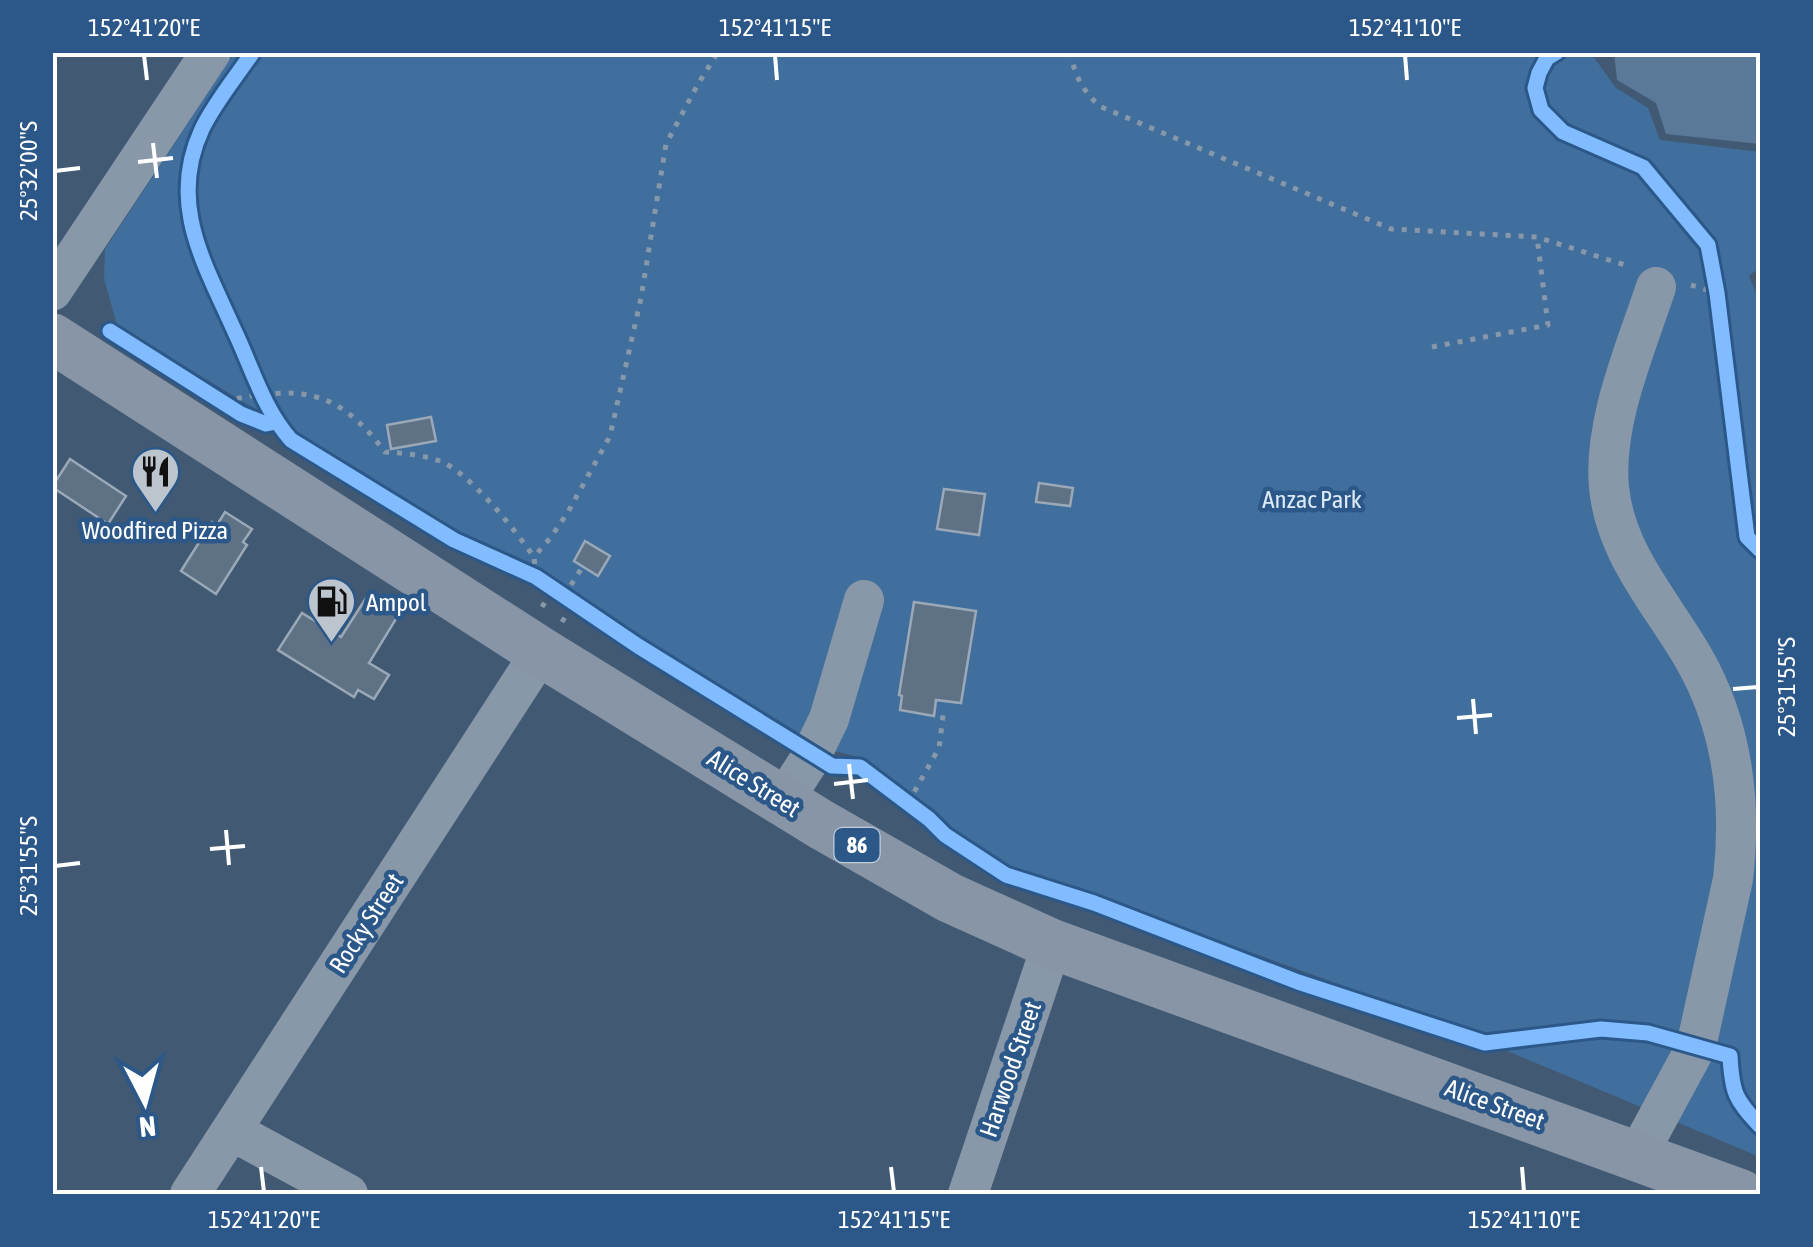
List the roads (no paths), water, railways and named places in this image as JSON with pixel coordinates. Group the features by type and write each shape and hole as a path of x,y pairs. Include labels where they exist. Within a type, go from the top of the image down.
{"main road":[{"name":"Alice Street","path":"52,338 546,631 782,801 950,898 1052,944 1740,1194"}],"street":[{"path":"52,292 211,52"},
{"path":"1637,1156 1696,1048 1736,851 1734,776 1714,700 1694,658 1633,565 1614,520 1608,486 1609,453 1620,399 1655,278"},
{"path":"782,801 808,762 829,719 864,600"},
{"name":"Rocky Street","path":"190,1194 546,631"},
{"name":"Harwood Street","path":"968,1194 1052,944"},
{"path":"232,1131 348,1194"}],"place":[{"name":"Woodfired Pizza","path":"155,514"},
{"name":"Ampol","path":"331,644"}],"park label":[{"name":"Anzac Park","path":"1312,499"}]}
